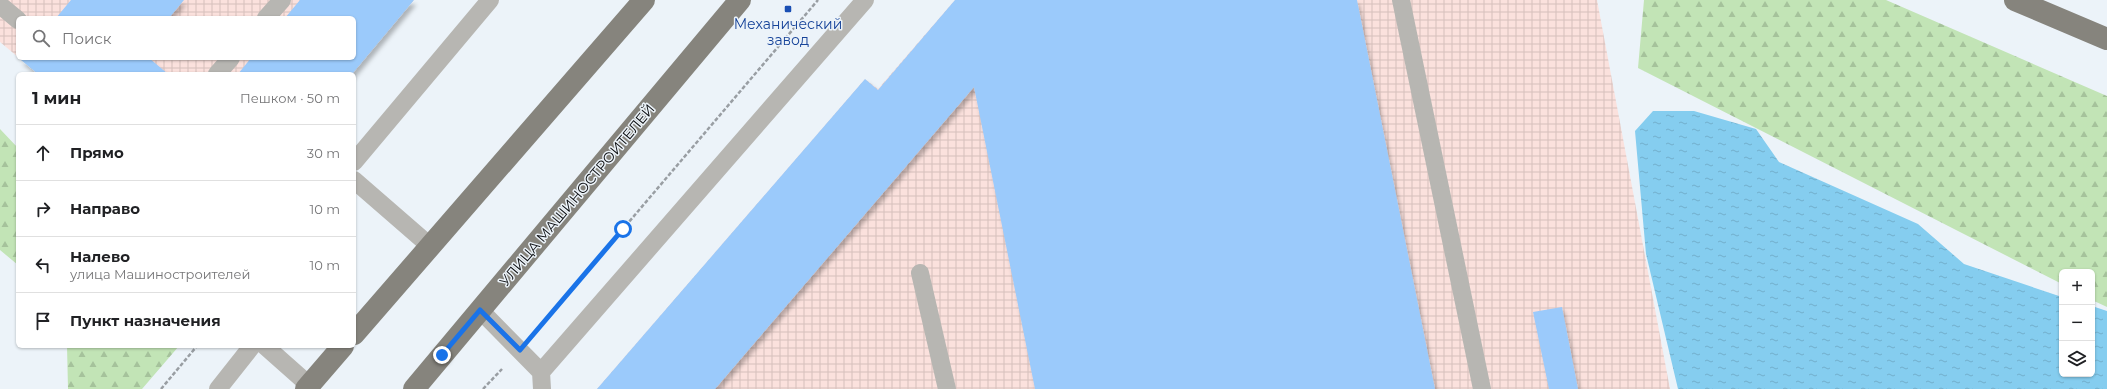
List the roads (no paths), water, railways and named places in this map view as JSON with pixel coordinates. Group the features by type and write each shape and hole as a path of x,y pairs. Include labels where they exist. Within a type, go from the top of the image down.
{"main road":[{"path":"356,332 644,0"},
{"name":"УЛИЦА МАШИНОСТРОИТЕЛЕЙ","path":"414,389 740,0"},
{"path":"2016,0 2107,39"},
{"path":"308,387 341,348"}],"lane":[{"path":"268,16 282,0"},
{"path":"356,160 490,0"},
{"path":"480,310 520,350 541,381 865,0"},
{"path":"1401,0 1482,389"},
{"path":"0,4 16,18"},
{"path":"219,72 229,60"},
{"path":"356,182 430,246"},
{"path":"920,273 947,389"},
{"path":"218,389 250,348"},
{"path":"268,348 308,387"}],"water":[{"path":"1653,111 1694,111 1756,129 1779,162 1918,224 1964,264 2059,296 2059,377 2095,377 2095,307 2107,311 2107,389 1678,389 1646,254 1635,131"}],"place":[{"name":"Механический завод","path":"788,9"}]}
